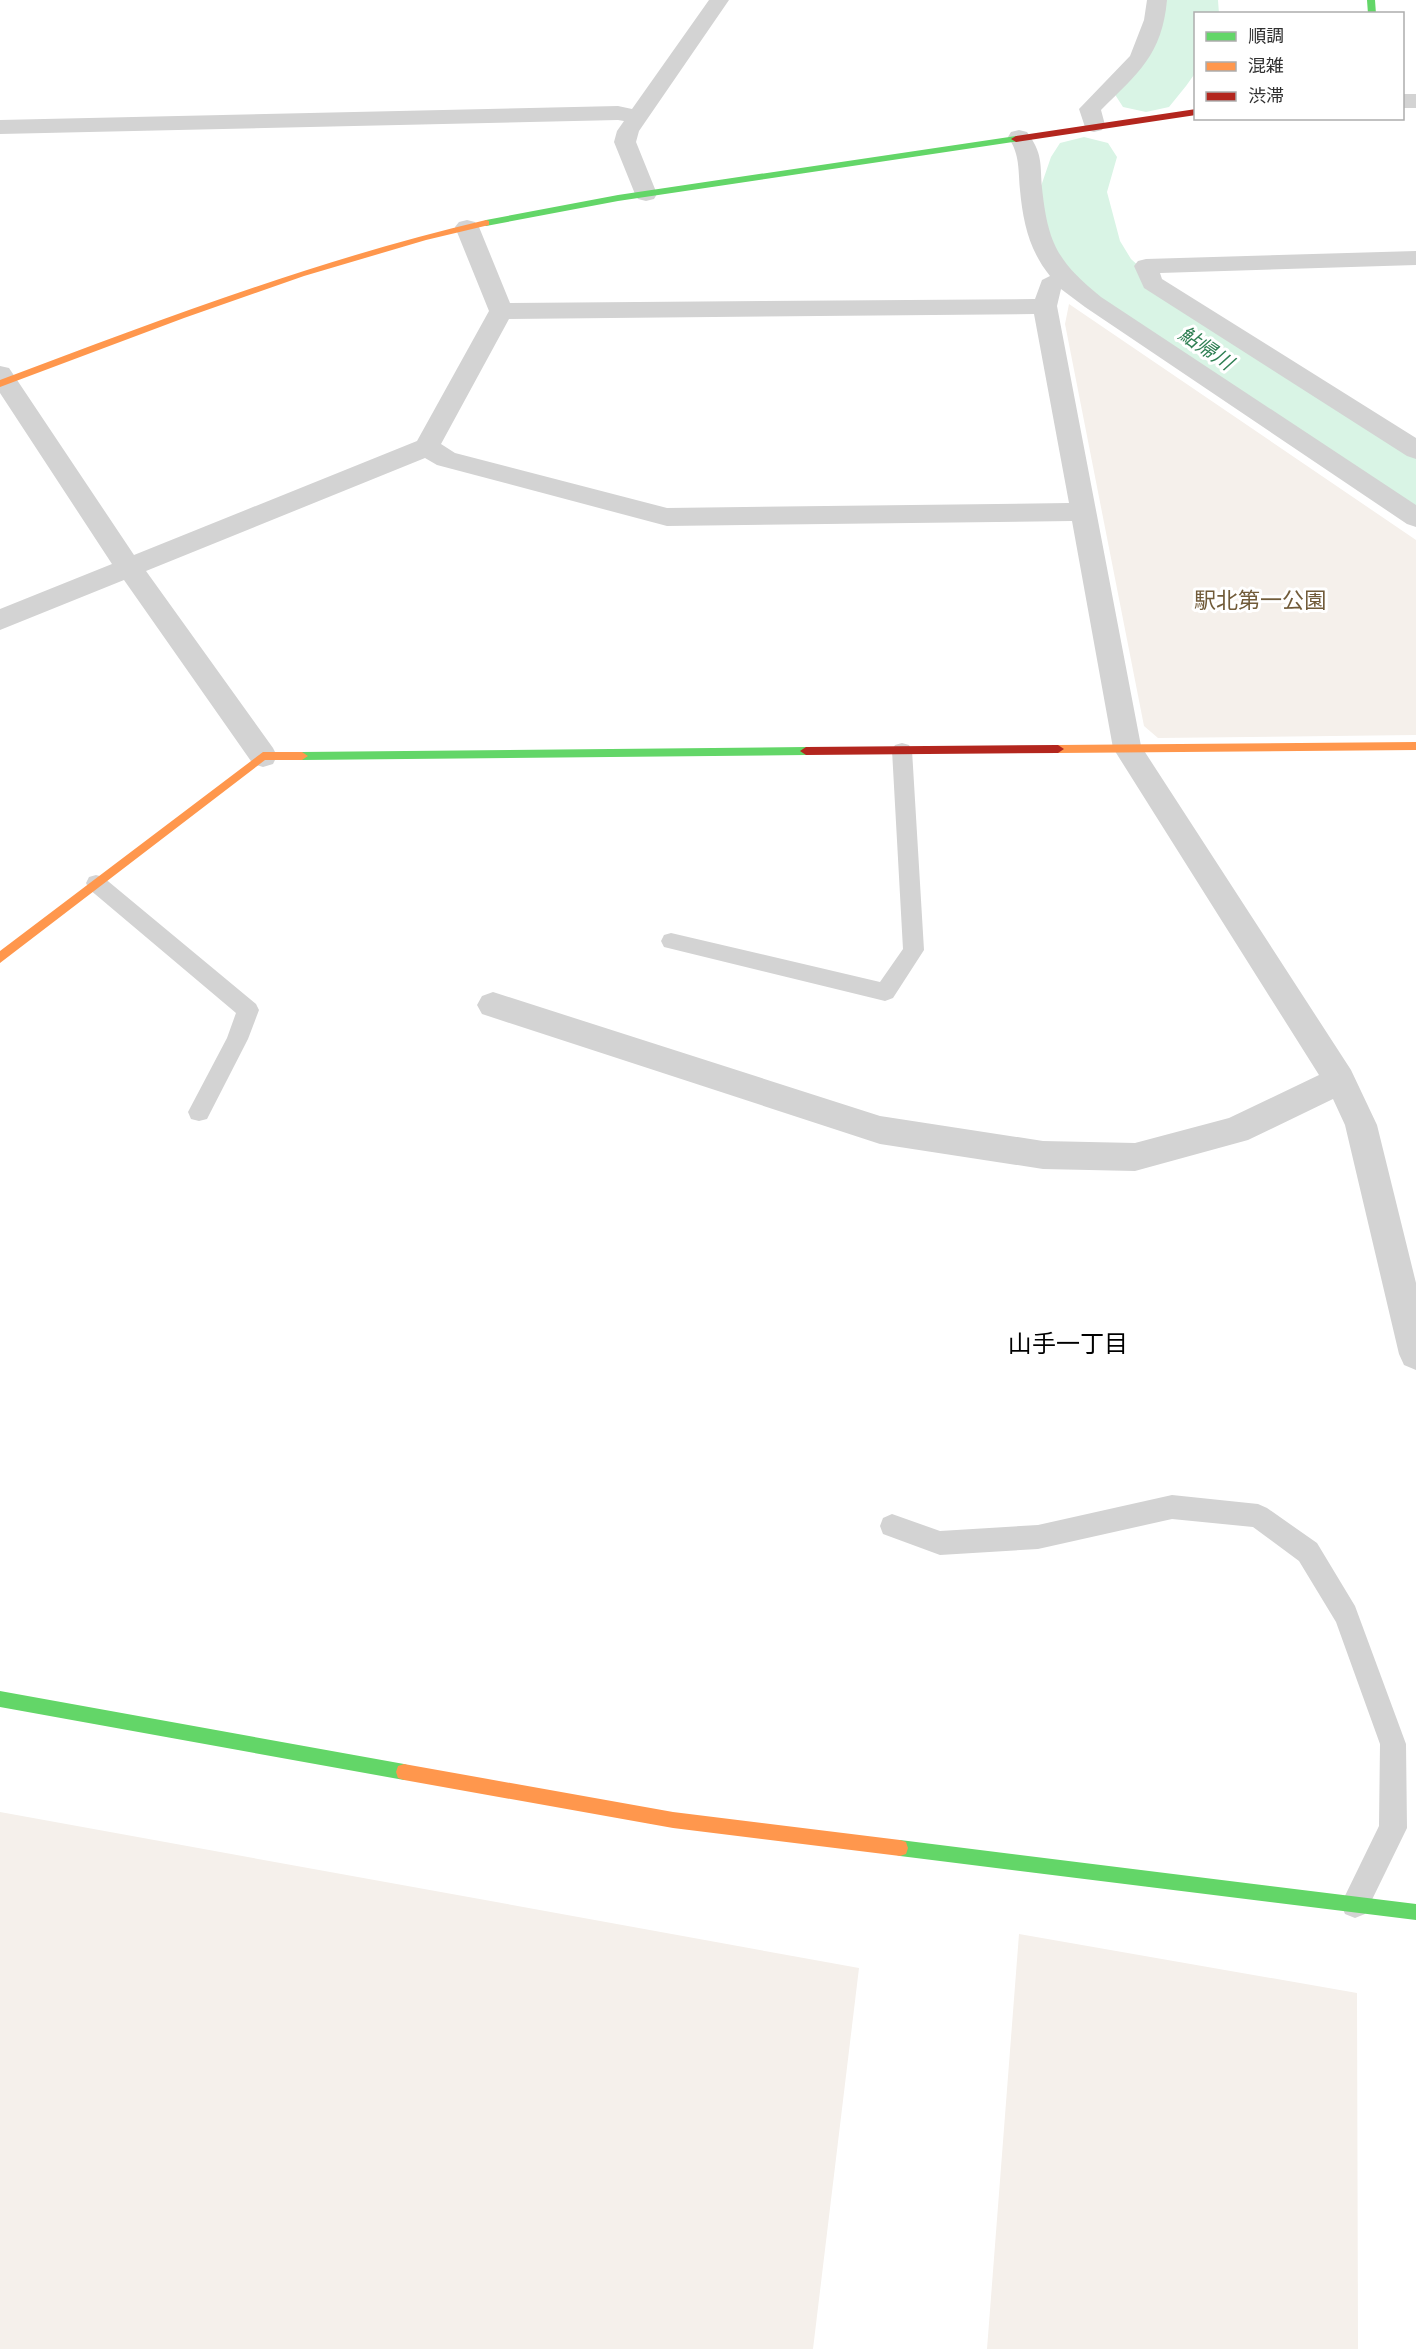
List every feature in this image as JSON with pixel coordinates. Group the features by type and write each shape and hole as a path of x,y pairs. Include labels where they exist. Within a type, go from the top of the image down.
{"street":[{"path":"646,194 625,142 628,132 719,0"},
{"path":"1094,125 1090,109 1140,58 1155,20 1157,0"},
{"path":"263,756 129,568 2,380 299,274 383,248 467,227 525,214 646,194 1094,125 1194,112"},
{"path":"0,127 618,113 637,117"},
{"path":"1019,137 1027,148 1038,234 1047,256 1065,278 1093,303 1416,518"},
{"path":"467,227 501,311"},
{"path":"1416,258 1146,266 1145,269 1152,283 1416,450"},
{"path":"1065,278 1050,285 1045,306 1127,748 1340,1080 1361,1125 1416,1354"},
{"path":"501,311 1045,306"},
{"path":"0,620 427,447 501,311"},
{"path":"427,447 446,459 667,518 1084,512"},
{"path":"0,958 263,756 1416,746"},
{"path":"493,1005 880,1130 1042,1155 1135,1157 1236,1130 1340,1080"},
{"path":"0,1700 673,1820 1416,1912"}],"lane":[{"path":"671,941 885,992 914,950 902,750"},
{"path":"96,883 248,1010 237,1040 199,1112"},
{"path":"892,1526 940,1543 1038,1537 1172,1507 1258,1516 1308,1552 1346,1615 1393,1744 1393,1828 1355,1904"}],"green space":[{"name":"駅北第一公園","path":"1069,304 1416,540 1416,735 1158,738 1144,726 1065,324"},
{"path":"0,1812 859,1968 813,2349 0,2349"},
{"path":"1019,1934 1357,1993 1358,2349 987,2349"}],"waterway":[{"name":"鮎帰川","path":"1146,93 1178,51 1187,26 1187,0"},
{"name":"鮎帰川","path":"1084,157 1073,192 1085,241 1105,273 1131,298 1416,487"}],"traffic: fast":[{"path":"1371,0 1372,12"},
{"path":"486,223 618,198 1016,139"},
{"path":"302,756 806,751"},
{"path":"0,1699 404,1772"},
{"path":"900,1848 1416,1912"}],"traffic: slow":[{"path":"0,384 240,294 362,254 486,223"},
{"path":"1058,749 1416,746"},
{"path":"0,958 263,756 302,756"},
{"path":"404,1772 673,1820 900,1848"}],"traffic: jam":[{"path":"1016,139 1194,112"},
{"path":"806,751 1058,749"}],"district":[{"name":"山手一丁目","path":"1068,1344"}]}
